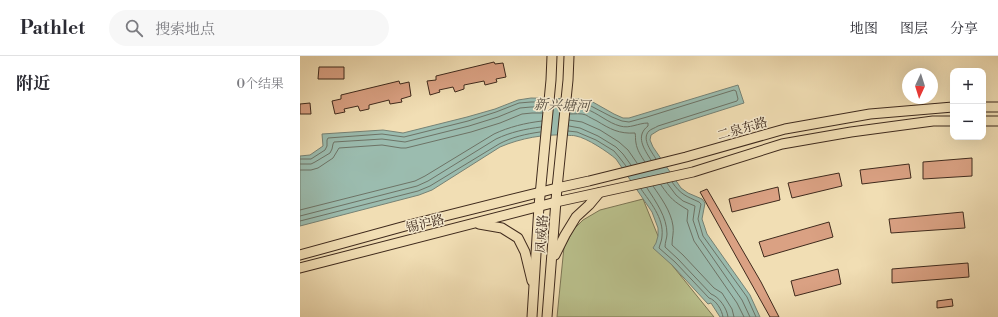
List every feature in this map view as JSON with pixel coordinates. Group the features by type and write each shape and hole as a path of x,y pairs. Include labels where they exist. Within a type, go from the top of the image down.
{"main road":[{"name":"凤威路","path":"532,317 539,206 552,56"},
{"name":"凤威路","path":"547,317 569,56"},
{"name":"二泉东路","path":"541,193 686,157 785,129 870,114 950,107"},
{"path":"986,107 998,107"},
{"name":"二泉东路","path":"556,202 693,172 782,144 932,121 950,121"},
{"path":"986,121 998,121"},
{"name":"锡沪路","path":"300,255 541,193"},
{"path":"551,263 558,246 576,216 589,205 599,193"},
{"name":"锡沪路","path":"300,268 556,202"},
{"path":"476,223 502,228 518,238 524,252 534,289"}],"green space":[{"path":"643,199 672,265 714,317 557,317 564,247 574,229 583,220 600,210"}],"water":[{"name":"新兴塘河","path":"738,85 744,103 659,130 651,135 650,140 653,147 681,188 702,199 705,203 702,219 707,234 750,295 760,317 720,317 711,303 708,304 672,265 653,248 658,236 658,228 652,212 616,159 603,149 581,137 550,135 516,141 500,147 432,190 419,195 300,226 300,156 310,155 323,146 322,134 383,130 403,133 495,109 518,100 531,98 580,99 591,101 614,114 623,118 629,118"}],"building":[{"path":"494,62 495,64 503,63 506,77 496,79 497,82 485,85 484,81 464,85 464,89 455,92 453,87 439,90 440,92 430,95 427,81 436,80 436,76"},
{"path":"319,67 344,67 344,79 318,79"},
{"path":"399,81 400,84 409,82 411,96 401,99 402,102 390,104 389,100 369,105 369,109 360,111 358,106 344,109 345,112 335,114 332,101 341,99 341,95"},
{"path":"310,103 311,114 300,114 300,104"},
{"path":"972,158 972,176 923,179 923,162"},
{"path":"909,164 911,178 862,184 860,170"},
{"path":"839,173 842,186 792,198 788,183"},
{"path":"778,187 780,200 732,212 729,199"},
{"path":"707,189 761,282 779,317 770,317 700,192"},
{"path":"963,212 965,228 891,233 889,219"},
{"path":"829,222 833,237 764,257 759,242"},
{"path":"968,263 969,277 892,283 892,269"},
{"path":"838,269 841,284 795,296 791,281"},
{"path":"952,299 953,306 937,308 937,301"}]}
